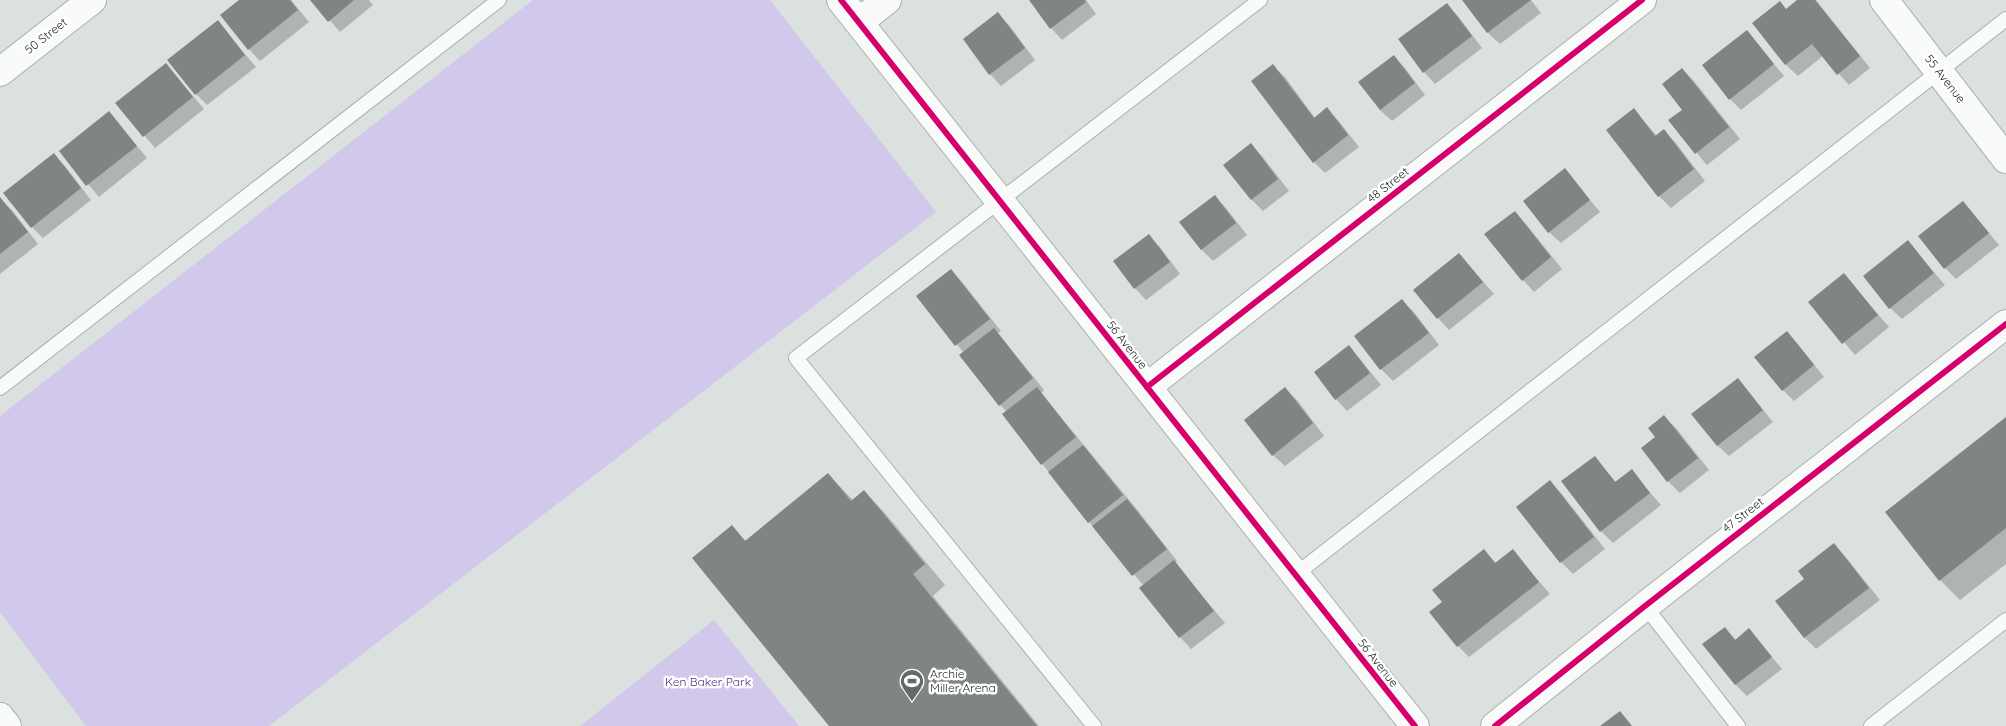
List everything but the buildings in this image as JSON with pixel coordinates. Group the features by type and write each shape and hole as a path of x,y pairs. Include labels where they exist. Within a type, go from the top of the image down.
{"street":[{"name":"50 Street","path":"0,72 92,0"},
{"name":"56 Avenue","path":"841,0 1415,726"},
{"path":"858,22 887,0"},
{"name":"48 Street","path":"1146,387 1642,0"},
{"name":"55 Avenue","path":"1884,0 2006,159"},
{"name":"47 Street","path":"1495,726 1645,606 2006,324"},
{"path":"0,718 7,726"}],"lane":[{"path":"0,388 498,0"},
{"path":"1094,726 796,358 1260,0"},
{"path":"1295,575 2006,19"},
{"path":"1645,606 1738,726"},
{"path":"1871,726 2006,620"}],"green space":[{"path":"533,0 770,0 936,212 269,726 86,726 0,612 0,416"},
{"name":"Ken Baker Park","path":"714,620 799,726 580,726"}],"cycle path":[{"path":"841,0 1415,726"},
{"path":"1147,387 1642,0"},
{"path":"1495,726 1645,606 2006,324"}],"place":[{"name":"Archie Miller Arena","path":"912,702"}]}
